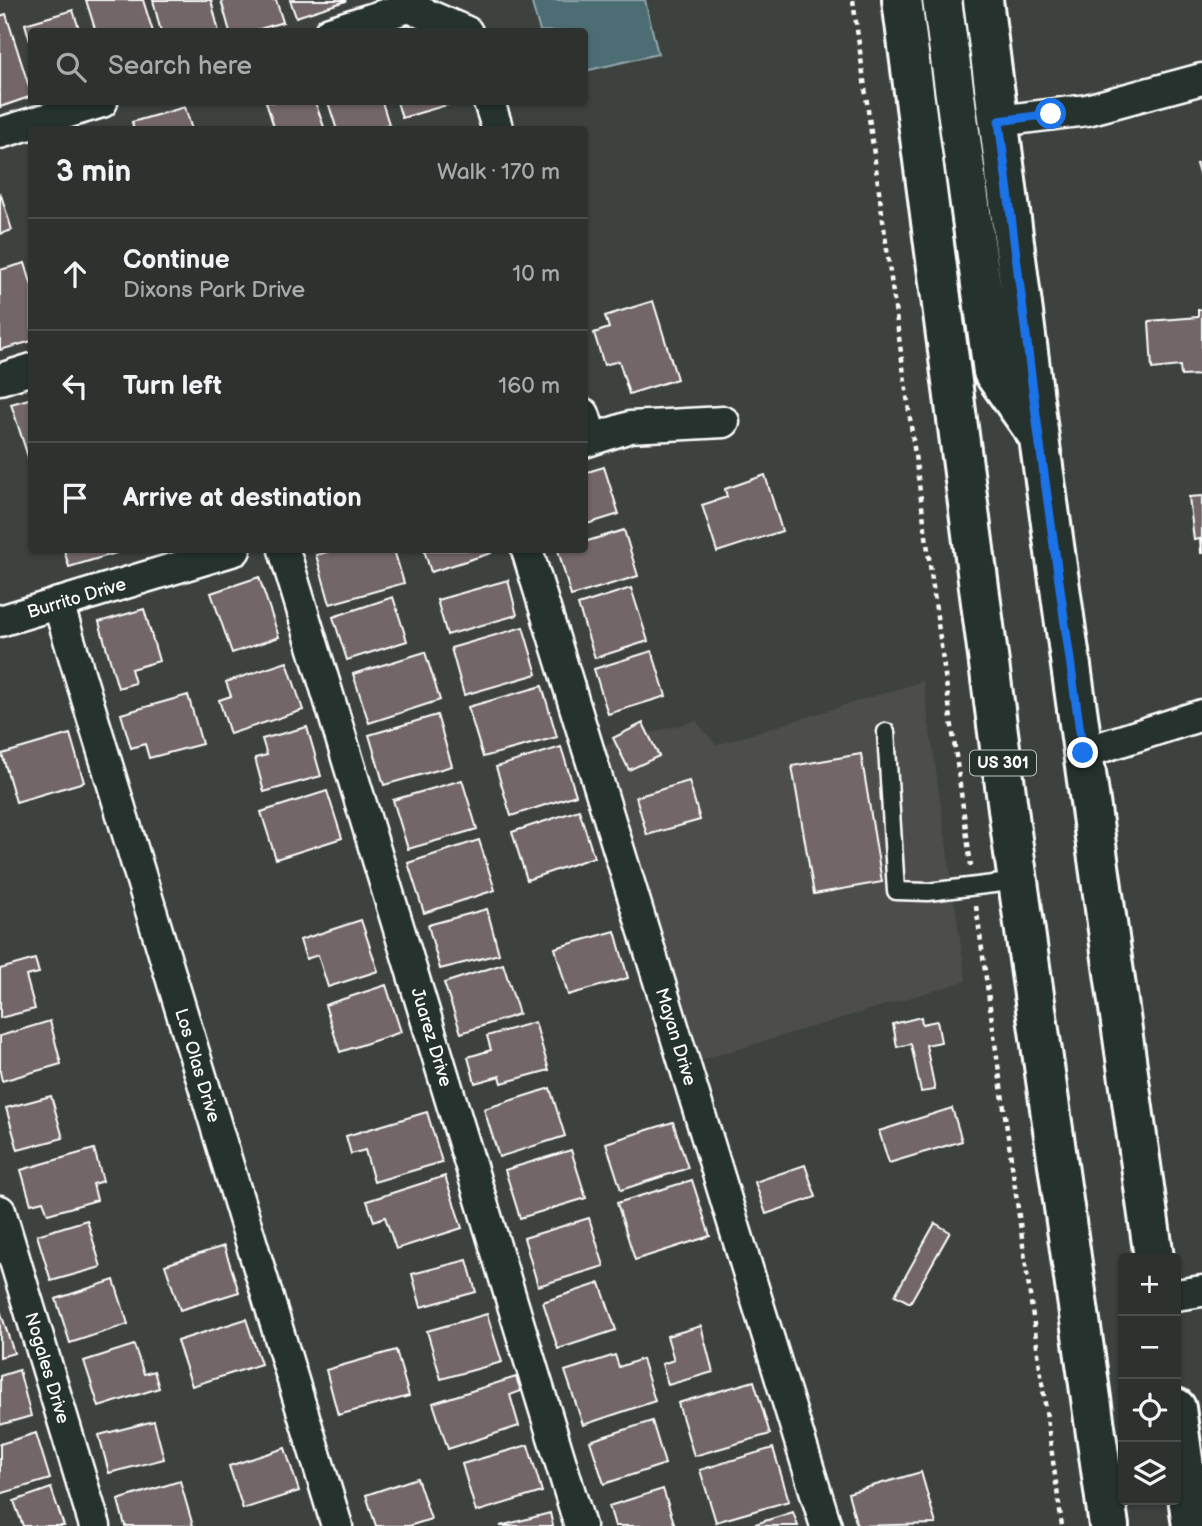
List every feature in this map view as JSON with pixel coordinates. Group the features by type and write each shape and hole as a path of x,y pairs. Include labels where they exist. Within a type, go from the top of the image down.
{"main road":[{"name":"US 301","path":"902,0 1018,881 1110,1526"},
{"path":"942,0 993,372 1039,438"},
{"path":"983,0 1039,438 1153,1253"},
{"path":"1181,1437 1195,1518"}],"street":[{"path":"343,28 410,7 458,28"},
{"path":"999,121 1087,110 1202,79"},
{"path":"0,133 92,105"},
{"path":"490,105 497,126"},
{"path":"0,379 28,370"},
{"path":"588,432 724,422"},
{"name":"Burrito Drive","path":"0,621 225,553"},
{"name":"Juarez Drive","path":"285,553 580,1526"},
{"name":"Mayan Drive","path":"528,553 826,1526"},
{"name":"Los Olas Drive","path":"58,603 337,1526"},
{"path":"1083,753 1202,715"},
{"name":"Nogales Drive","path":"0,1211 95,1526"},
{"path":"1181,1294 1202,1291"}],"lane":[{"path":"886,732 896,891 928,892 1018,881"}],"path":[{"path":"853,0 970,858"},
{"path":"978,921 1062,1526"}],"shaded area":[{"path":"923,681 966,981 698,1061 601,746 696,721 716,745"}],"water":[{"path":"531,0 645,0 658,54 588,70 588,28 539,28"}],"building":[{"path":"86,0 143,0 152,28 95,28"},
{"path":"153,0 211,0 218,28 160,28"},
{"path":"221,0 276,0 283,22 263,28 229,28"},
{"path":"290,0 346,0 346,1 296,17"},
{"path":"73,10 79,28 28,28 28,34 25,24"},
{"path":"6,14 28,83 28,97 0,107 0,16"},
{"path":"267,105 316,105 324,126 274,126"},
{"path":"329,105 383,105 389,124 383,126 336,126"},
{"path":"398,105 447,105 402,118"},
{"path":"185,107 191,126 133,126 132,122"},
{"path":"1202,162 1202,183 1196,164"},
{"path":"0,192 12,230 0,234"},
{"path":"25,263 28,273 28,342 0,350 0,270"},
{"path":"653,301 677,379 629,394 619,361 604,365 594,333 609,328 605,316"},
{"path":"1198,310 1202,310 1202,375 1181,376 1180,366 1152,369 1149,321 1198,317"},
{"path":"28,399 28,457 11,404"},
{"path":"604,467 619,514 588,524 588,472"},
{"path":"765,475 782,531 717,552 702,505 727,497 725,489"},
{"path":"1202,496 1201,553 1200,539 1194,540 1189,497"},
{"path":"624,530 638,576 571,596 559,553 588,553 588,541"},
{"path":"65,553 116,553 69,567"},
{"path":"395,553 404,583 330,604 316,555"},
{"path":"425,553 491,553 431,572"},
{"path":"259,577 279,637 232,653 211,593"},
{"path":"508,580 517,615 447,635 437,600"},
{"path":"631,588 648,641 595,658 578,605"},
{"path":"393,597 407,641 347,660 333,617"},
{"path":"144,609 159,661 131,669 135,683 118,688 99,622"},
{"path":"523,627 537,674 464,695 451,648"},
{"path":"652,651 666,696 608,714 594,669"},
{"path":"425,652 440,700 369,723 353,674"},
{"path":"287,662 303,710 230,734 219,700 231,696 226,682"},
{"path":"542,686 557,737 483,757 468,707"},
{"path":"188,695 202,744 149,758 145,744 131,748 121,714"},
{"path":"437,715 452,766 384,785 369,735"},
{"path":"643,723 659,756 629,770 613,738"},
{"path":"307,727 321,776 264,792 255,758 267,755 262,739"},
{"path":"70,734 84,782 16,802 2,754"},
{"path":"561,747 576,795 511,816 496,767"},
{"path":"861,754 882,882 814,894 792,766"},
{"path":"462,780 477,829 408,849 393,800"},
{"path":"689,781 700,820 647,835 636,797"},
{"path":"327,791 342,838 276,859 261,812"},
{"path":"579,810 594,857 527,880 512,832"},
{"path":"479,840 495,890 424,913 408,863"},
{"path":"487,909 499,954 440,969 428,925"},
{"path":"361,920 378,971 328,987 318,955 306,959 300,940"},
{"path":"615,931 628,978 568,995 555,948"},
{"path":"35,959 39,973 26,976 35,1009 0,1018 0,969"},
{"path":"503,964 519,1014 461,1033 444,983"},
{"path":"386,985 401,1032 340,1052 325,1005"},
{"path":"921,1017 922,1024 937,1021 941,1042 926,1045 935,1090 921,1092 911,1044 897,1047 893,1024"},
{"path":"50,1021 61,1064 2,1081 0,1036"},
{"path":"535,1022 549,1070 502,1083 500,1076 475,1083 468,1057 491,1050 487,1036"},
{"path":"550,1088 565,1136 499,1157 484,1109"},
{"path":"51,1096 63,1138 18,1150 6,1108"},
{"path":"952,1108 962,1141 889,1163 879,1131"},
{"path":"427,1112 442,1162 374,1182 365,1150 351,1154 346,1136"},
{"path":"673,1122 688,1168 621,1190 606,1143"},
{"path":"94,1149 103,1181 93,1184 97,1200 48,1214 43,1201 31,1204 21,1170"},
{"path":"571,1150 586,1198 520,1218 505,1170"},
{"path":"805,1165 816,1197 766,1214 755,1182"},
{"path":"445,1176 462,1228 396,1249 385,1217 374,1221 367,1201"},
{"path":"692,1180 710,1236 635,1260 617,1203"},
{"path":"589,1218 604,1266 538,1286 524,1238"},
{"path":"87,1220 101,1267 51,1281 37,1235"},
{"path":"935,1223 950,1232 910,1303 895,1295"},
{"path":"224,1246 239,1292 180,1310 165,1265"},
{"path":"467,1260 476,1292 421,1307 412,1274"},
{"path":"114,1280 128,1324 70,1343 56,1299"},
{"path":"600,1283 616,1330 558,1349 543,1302"},
{"path":"0,1310 14,1353 0,1357"},
{"path":"487,1314 502,1362 441,1379 427,1331"},
{"path":"246,1319 261,1364 192,1386 177,1341"},
{"path":"701,1326 713,1372 668,1385 662,1364 674,1360 667,1336"},
{"path":"134,1345 144,1374 154,1371 159,1388 99,1407 84,1361"},
{"path":"396,1350 409,1396 338,1415 326,1370"},
{"path":"615,1355 619,1367 642,1359 655,1401 583,1425 565,1371"},
{"path":"19,1370 31,1416 0,1425 0,1376"},
{"path":"516,1377 521,1391 510,1395 519,1426 448,1449 433,1403"},
{"path":"754,1381 770,1434 694,1456 678,1403"},
{"path":"154,1421 164,1459 109,1473 99,1435"},
{"path":"652,1421 665,1464 604,1484 590,1441"},
{"path":"36,1433 50,1479 0,1494 0,1444"},
{"path":"528,1445 542,1492 476,1512 462,1464"},
{"path":"285,1448 299,1491 243,1509 229,1466"},
{"path":"773,1448 789,1501 716,1522 700,1470"},
{"path":"921,1472 936,1524 857,1526 848,1493"},
{"path":"417,1478 431,1519 409,1526 376,1526 366,1495"},
{"path":"180,1481 193,1526 125,1526 118,1500"},
{"path":"51,1488 64,1526 23,1526 14,1501"},
{"path":"663,1489 675,1526 615,1526 609,1506"},
{"path":"793,1512 798,1526 749,1526"},
{"path":"550,1513 553,1526 500,1526"}],"route":[{"path":"1051,114 999,121 1039,438 1083,753"}]}
